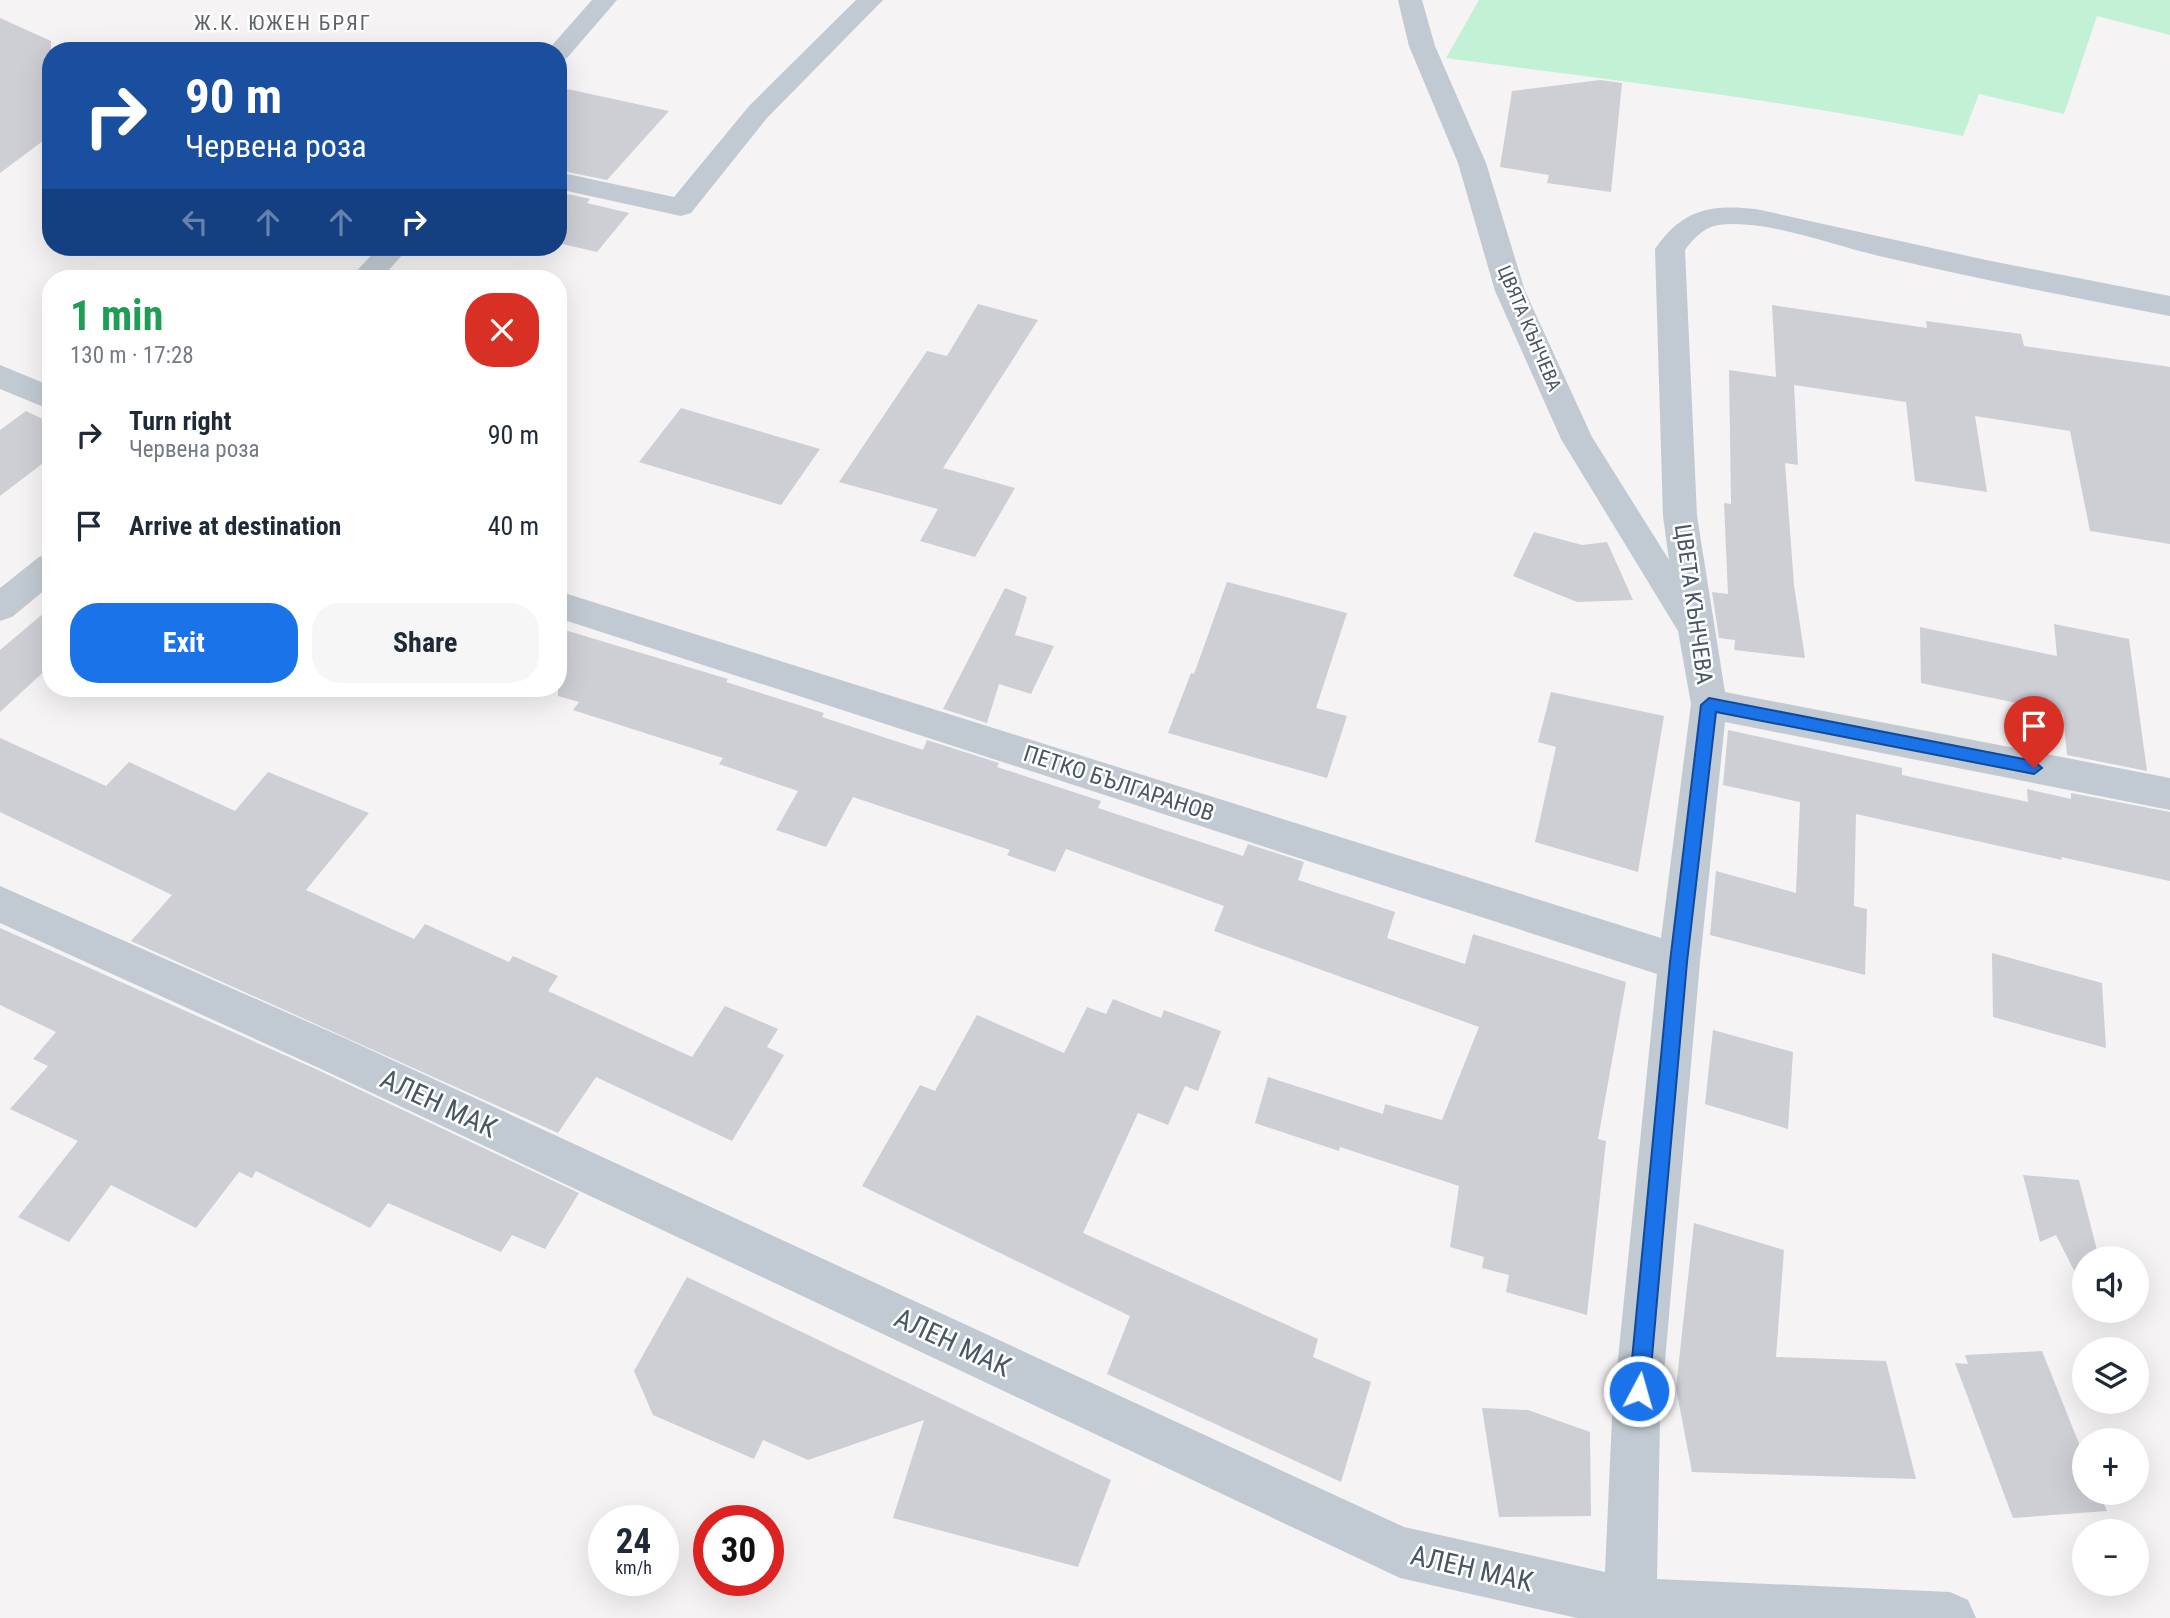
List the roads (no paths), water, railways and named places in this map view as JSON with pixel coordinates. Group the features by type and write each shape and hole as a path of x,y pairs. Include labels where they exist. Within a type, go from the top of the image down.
{"street":[{"path":"567,43 605,0"},
{"path":"567,182 681,207 758,113 856,12 871,0"},
{"name":"ЦВЯТА КЪНЧЕВА","path":"1410,0 1422,47 1472,163 1510,291 1572,427 1696,635"},
{"name":"ЦВЕТА КЪНЧЕВА","path":"1631,1611 1636,1418 1679,962 1709,705 1696,635 1680,516 1670,249 1682,232 1699,219 1723,216 1759,220 1941,261 2170,306"},
{"path":"373,270 386,256"},
{"path":"0,376 42,395"},
{"path":"0,607 42,573"},
{"name":"ПЕТКО БЪЛГАРАНОВ","path":"567,607 1679,962"},
{"path":"1709,705 2170,794"},
{"name":"АЛЕН МАК","path":"0,904 346,1060 1400,1552 1631,1611 1950,1618"}],"district":[{"name":"Ж.К. ЮЖЕН БРЯГ","path":"283,23"}]}
